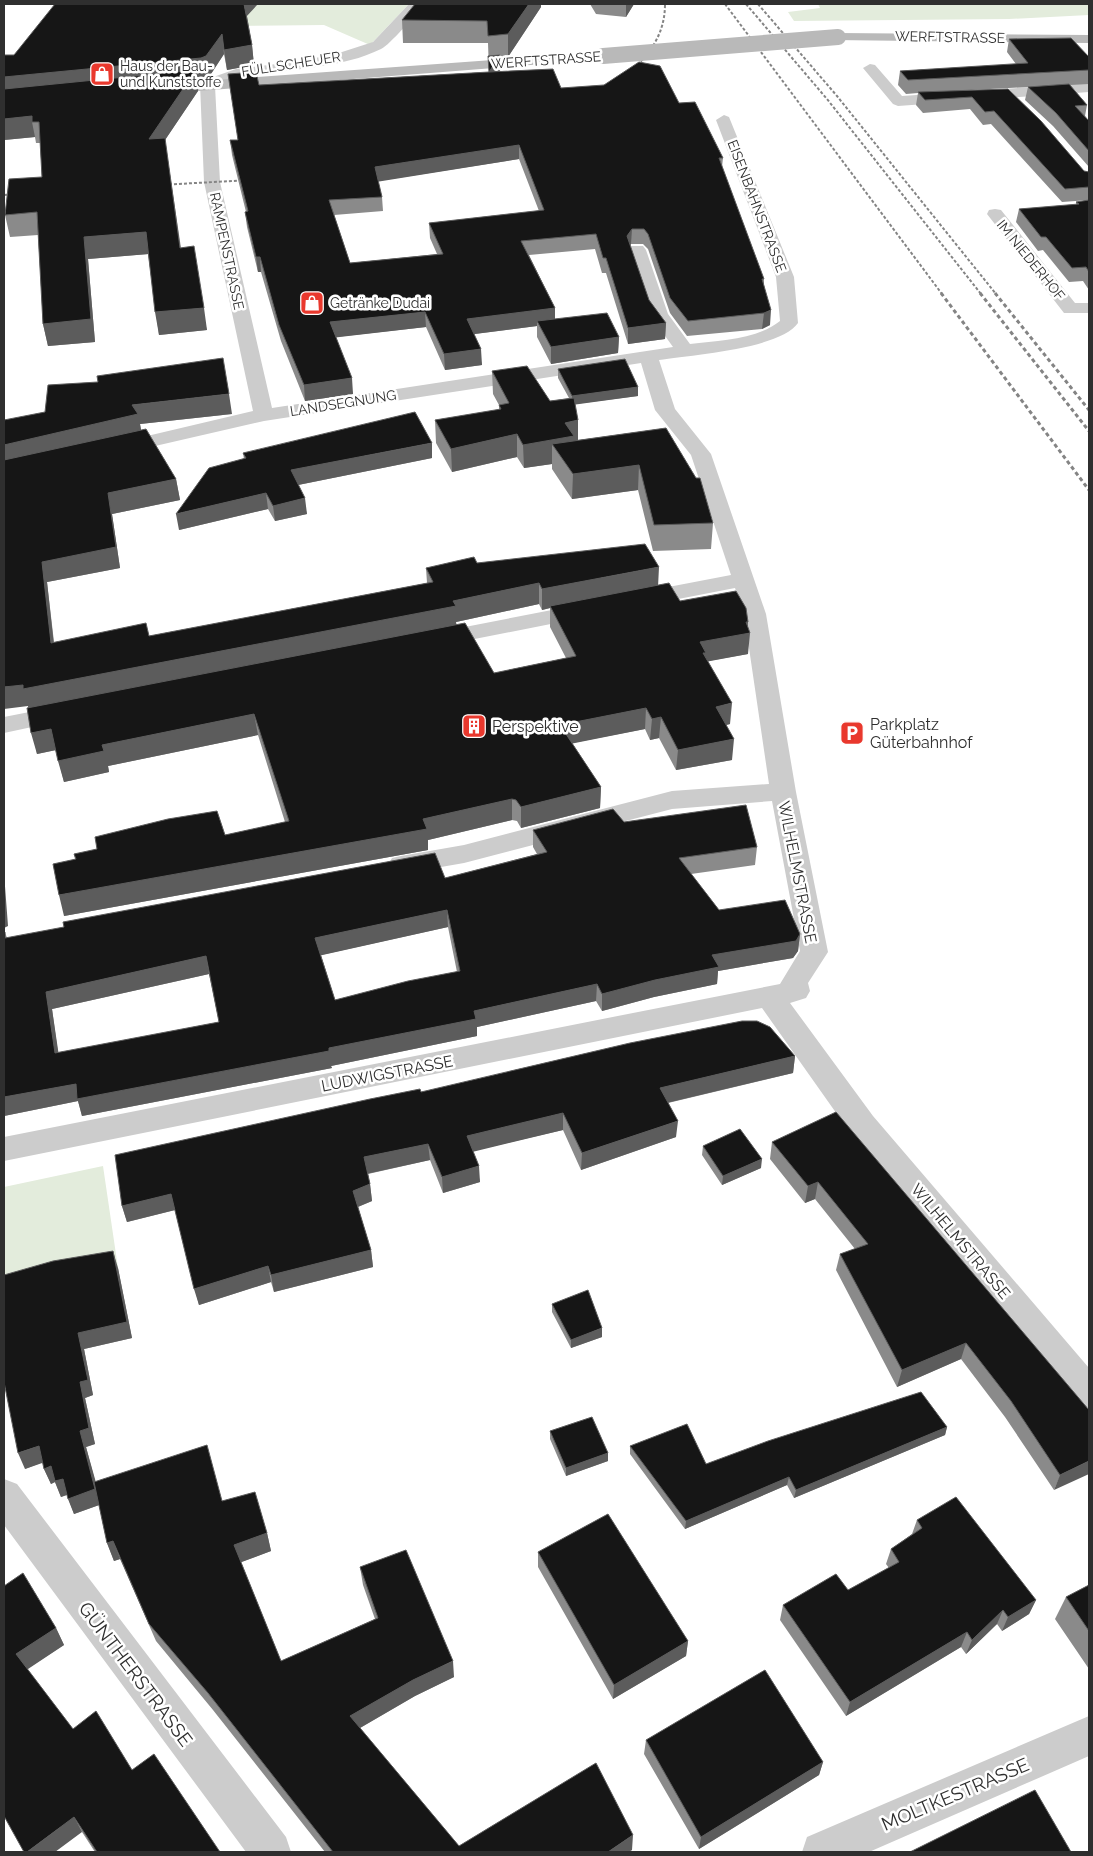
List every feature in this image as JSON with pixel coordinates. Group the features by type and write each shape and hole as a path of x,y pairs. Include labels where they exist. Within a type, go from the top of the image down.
{"street":[{"name":"FÜLLSCHEUER","path":"207,84 236,72 302,65 345,56 378,45 416,4"},
{"name":"WERFTSTRASSE","path":"144,90 838,37 1089,39"},
{"path":"870,68 898,101 1010,96 1042,90 1089,88"},
{"name":"RAMPENSTRASSE","path":"207,84 212,182 264,415"},
{"path":"1010,96 1022,107"},
{"name":"EISENBAHNSTRASSE","path":"724,120 785,278 789,323"},
{"name":"IM NIEDERHOF","path":"1014,213 995,214 1070,309 1089,308"},
{"path":"637,250 659,315 686,351"},
{"name":"LANDSEGNUNG","path":"100,452 264,415 747,341 776,333 789,323"},
{"name":"WILHELMSTRASSE","path":"649,357 664,410 702,454 754,614 783,792 814,952 794,982 796,991 769,996 862,1125 1089,1393"},
{"path":"413,645 744,579"},
{"path":"4,725 82,710"},
{"path":"377,870 464,854 672,800 783,792"},
{"name":"LUDWIGSTRASSE","path":"4,1149 769,996"},
{"name":"GÜNTHERSTRASSE","path":"4,1496 270,1852"},
{"name":"MOLTKESTRASSE","path":"822,1852 1089,1736"}],"green space":[{"path":"205,4 409,4 370,45 324,25 221,26"},
{"path":"818,4 1089,4 1089,15 1009,19 794,21 788,12 820,8"},
{"path":"103,1166 118,1268 59,1278 4,1293 4,1187"}],"building":[{"path":"55,4 244,4 252,45 224,50 222,34 206,56 201,58 4,77 4,55 14,55"},
{"path":"415,4 529,4 508,34 488,36 487,21 402,20"},
{"path":"1071,38 1089,57 1089,70 908,80 900,71 1028,63 1009,39"},
{"path":"500,55 489,72 488,56"},
{"path":"639,62 660,66 679,103 695,102 723,158 719,158 764,279 762,279 771,310 764,313 688,321 670,298 648,234 644,229 632,229 627,236 649,300 666,323 628,328 606,258 603,258 596,234 521,241 555,308 467,319 481,349 444,354 425,312 330,322 352,378 304,385 279,325 260,257 256,257 245,212 248,211 230,140 238,140 228,74 256,72 259,85 553,69 561,88 604,85","holes":["519,145 544,210 429,223 443,254 350,263 329,200 382,197 375,167"]},
{"path":"196,70 149,139 165,138 180,248 194,246 204,308 155,312 146,232 84,237 91,319 43,324 37,212 5,215 9,179 42,177 39,122 32,122 32,116 4,119 4,89"},
{"path":"1069,84 1087,105 1075,106 1089,121 1089,151 1056,113 1028,87"},
{"path":"1008,89 1041,121 1084,171 1089,172 1089,187 1065,189 994,111 985,112 972,97 925,100 918,92"},
{"path":"1089,200 1089,272 1086,267 1072,268 1046,237 1041,237 1019,209 1079,204 1076,202"},
{"path":"607,313 619,337 551,347 537,321"},
{"path":"223,358 229,394 132,405 138,414 4,445 4,420 45,412 48,385 98,382 97,376"},
{"path":"625,359 638,387 572,396 558,369"},
{"path":"527,366 550,401 574,398 578,420 565,423 574,436 523,445 517,434 451,449 435,420 501,409 499,405 509,403 492,371"},
{"path":"415,412 432,443 291,470 305,498 273,506 266,493 176,514 209,468 246,458 243,453"},
{"path":"666,428 696,478 700,478 713,523 654,525 639,465 573,474 552,444"},
{"path":"146,429 176,479 108,493 116,547 42,562 51,643 146,623 149,636 433,582 426,568 474,557 477,563 645,544 659,567 542,589 539,583 453,601 456,606 23,689 23,685 4,687 4,460"},
{"path":"669,583 680,601 736,591 746,608 748,622 746,622 750,633 700,642 706,653 703,653 732,703 716,707 734,739 678,750 661,717 652,719 646,708 560,725 601,787 521,807 516,800 512,799 423,819 427,829 59,895 53,864 76,859 74,854 97,849 95,837 168,819 217,811 225,835 289,821 254,714 102,745 104,751 58,761 51,729 31,733 27,708 465,623 494,673 576,656 550,606"},
{"path":"746,805 757,847 679,858 719,910 785,900 800,934 796,941 712,955 719,967 655,980 602,994 597,984 474,1011 476,1019 329,1048 329,1051 77,1099 76,1084 4,1097 4,932 5,938 64,927 63,922 435,853 445,878 547,852 533,830 613,809 624,822","holes":["447,910 460,971 408,981 335,1000 315,938","206,956 219,1022 55,1053 46,992"]},
{"path":"742,1021 757,1021 770,1027 795,1056 660,1088 678,1121 582,1153 563,1113 467,1136 479,1166 442,1177 428,1144 364,1157 370,1184 353,1191 371,1250 271,1275 268,1266 194,1289 171,1194 122,1206 115,1155 370,1099 420,1089 421,1092 630,1043"},
{"path":"836,1112 1089,1410 1089,1461 1060,1475 1011,1401 966,1343 902,1370 840,1254 868,1244 818,1182 808,1186 772,1142"},
{"path":"740,1129 762,1159 723,1176 703,1146"},
{"path":"113,1251 127,1322 78,1333 88,1380 80,1382 89,1428 80,1431 95,1489 68,1499 63,1479 55,1481 51,1466 44,1469 39,1446 18,1453 4,1382 4,1275 53,1261"},
{"path":"588,1290 602,1328 571,1340 552,1304"},
{"path":"921,1392 947,1427 796,1490 789,1477 686,1521 630,1446 687,1424 706,1464 768,1441"},
{"path":"592,1417 608,1453 566,1468 550,1431"},
{"path":"207,1445 222,1501 255,1492 267,1533 234,1545 281,1661 378,1618 360,1567 406,1550 453,1661 413,1680 350,1716 459,1846 596,1763 633,1835 608,1852 333,1852 208,1693 149,1624 113,1541 107,1543 94,1482"},
{"path":"956,1497 1036,1600 1008,1617 1003,1610 972,1640 967,1632 850,1702 783,1605 836,1574 848,1590 899,1562 891,1549 922,1528 917,1520"},
{"path":"608,1514 688,1641 614,1685 538,1552"},
{"path":"23,1573 56,1628 16,1654 73,1729 96,1711 132,1770 154,1754 220,1852 97,1852 74,1817 27,1852 24,1852 4,1816 4,1586"},
{"path":"1089,1585 1089,1631 1066,1597"},
{"path":"765,1670 823,1762 701,1837 646,1740"},
{"path":"1035,1790 1071,1852 910,1852"}],"railway":[{"path":"630,72 655,42 662,24 665,4"},
{"path":"725,4 942,294"},
{"path":"746,4 827,99 981,294"},
{"path":"758,4 837,96 996,294"},
{"path":"159,185 251,180"},
{"path":"4,195 22,193"},
{"path":"941,293 1089,490"},
{"path":"980,293 1089,431"},
{"path":"995,293 1089,410"}],"place":[{"name":"Haus der Bau- und Kunststoffe","path":"102,74"},
{"name":"Getränke Dudai","path":"312,303"},
{"name":"Perspektive","path":"474,726"},
{"name":"Parkplatz Güterbahnhof","path":"852,733"}]}
